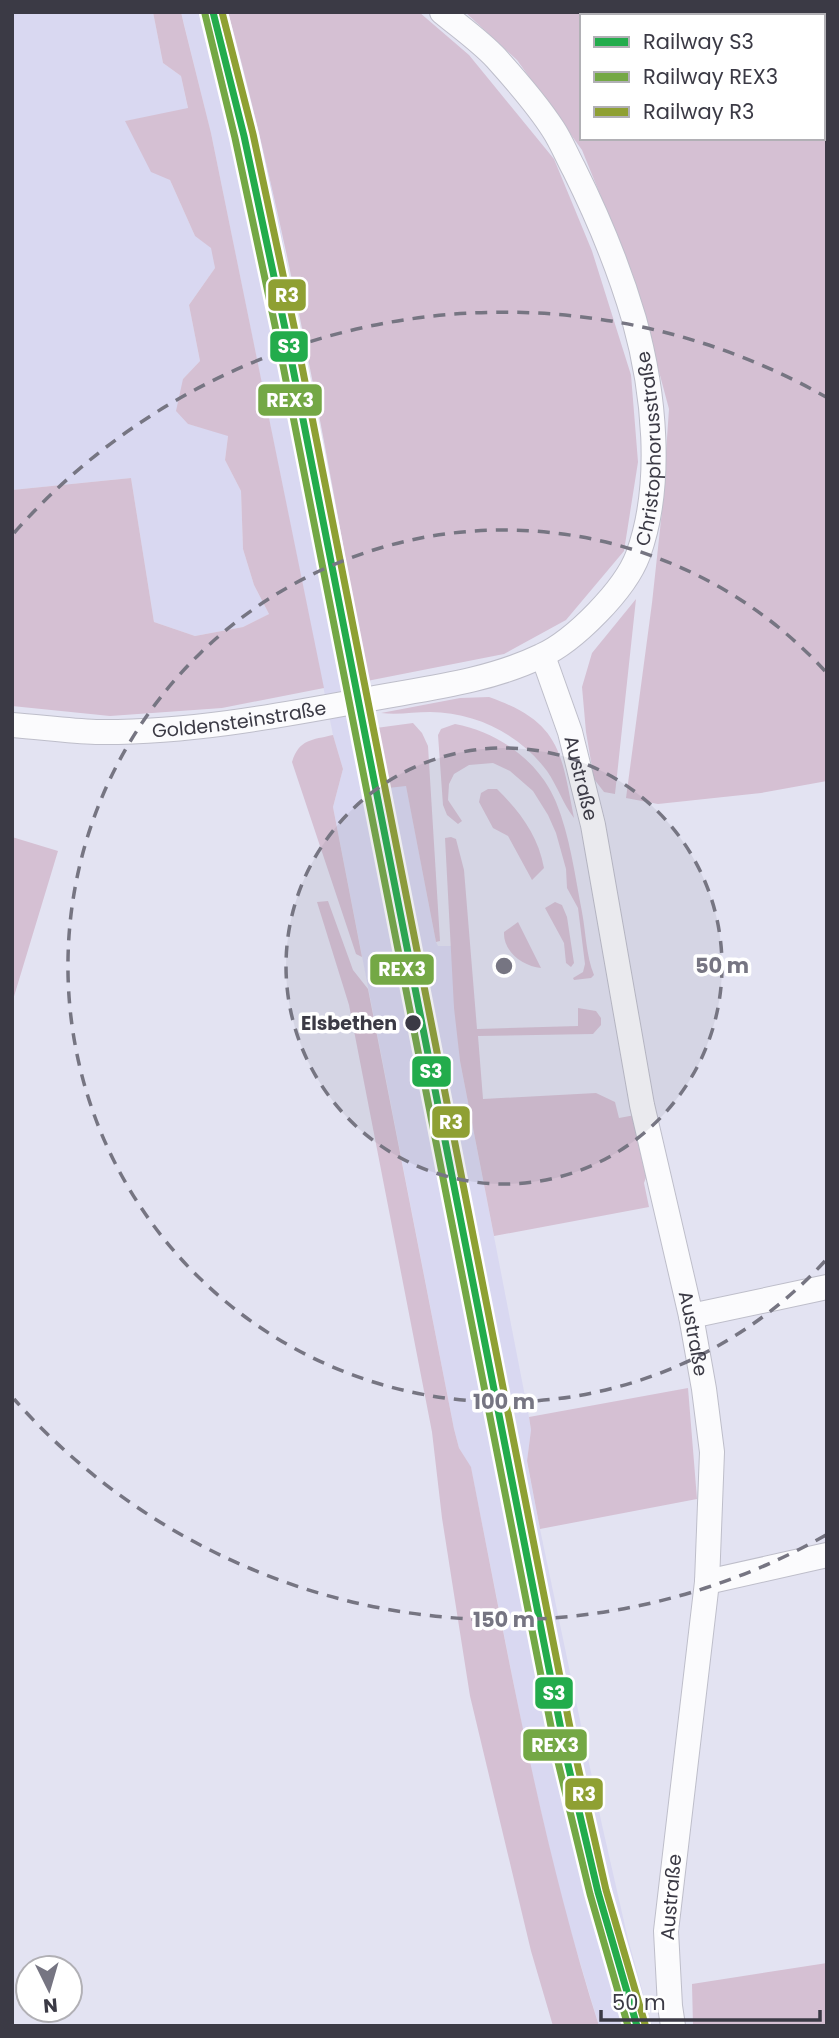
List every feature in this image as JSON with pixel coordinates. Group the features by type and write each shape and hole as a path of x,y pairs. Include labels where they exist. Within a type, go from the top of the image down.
{"street":[{"name":"Christophorusstraße","path":"442,12 496,57 553,129 595,211 628,300 641,344 649,389 653,435 652,482 645,534 637,560 606,604 576,635 543,656"},
{"name":"Goldensteinstraße","path":"12,725 95,732 231,723 496,674 543,656"},
{"name":"Austraße","path":"543,656 570,733 593,825 642,1105 691,1316 712,1452 707,1583 666,1931 673,2026"},
{"path":"691,1316 827,1287"},
{"path":"707,1583 827,1555"}],"shaded area":[{"path":"12,12 153,12 163,63 181,76 188,109 126,121 170,180 195,236 212,248 215,268 189,305 200,361 183,379 188,424 228,435 225,460 241,491 243,549 254,585 269,614 243,627 195,636 154,622 131,478 12,490"},
{"path":"153,12 181,12 211,133 324,688 222,708 110,716 12,706 12,490 131,478 154,622 195,636 243,627 269,614 254,585 243,549 241,491 225,460 228,436 188,424 176,411 183,379 200,361 189,305 215,268 211,248 195,236 170,180 151,172 125,121 188,108 181,76 163,63"},
{"path":"181,12 228,12 260,134 280,226 388,788 406,785 436,942 438,946 451,946 460,1061 531,1430 527,1462 602,1825 628,1939 652,2026 599,2026 562,1902 527,1751 471,1468 459,1448 454,1429 333,807 343,769 333,735 211,133"},
{"path":"228,12 419,12 469,55 554,159 592,251 631,375 638,462 624,551 566,620 504,654 367,681 322,429 288,261"},
{"path":"465,12 827,12 827,781 761,793 658,804 626,798 652,603 669,409 634,278 582,150 517,60"},
{"path":"636,599 615,794 604,792 594,779 582,687 592,653"},
{"path":"489,697 513,707 544,729 560,757 574,818 551,777 536,758 496,728 464,716 447,713 381,713 460,698"},
{"path":"413,723 428,746 440,941 436,942 406,786 388,788 376,728"},
{"path":"455,724 501,741 528,761 549,787 569,842 594,975 591,978 573,978 583,972 585,964 578,908 567,888 566,869 556,833 533,791 510,771 493,763 469,765 454,774 449,784 448,800 462,821 458,824 447,815 443,805 438,735 441,729"},
{"path":"333,735 343,769 333,807 362,957 356,954 292,762 303,745"},
{"path":"488,789 497,789 513,806 533,835 544,868 532,880 508,836 493,828 479,802 481,793"},
{"path":"12,837 58,851 12,1003"},
{"path":"445,838 456,839 464,870 477,1029 578,1026 578,1008 596,1011 601,1018 601,1025 593,1034 478,1036 483,1099 596,1093 615,1102 619,1118 635,1115 649,1169 644,1183 649,1207 494,1236 460,1061 454,1008"},
{"path":"328,901 353,970 368,989 454,1429 459,1448 471,1467 512,1678 543,1818 578,1957 599,2026 553,2026 531,1951 470,1696 442,1518 432,1432 349,1005 317,902"},
{"path":"555,902 562,905 567,917 574,963 571,967 566,963 564,943 545,908"},
{"path":"518,922 541,968 521,961 507,946 504,932"},
{"path":"688,1388 697,1499 540,1529 527,1461 531,1430 529,1417"},
{"path":"827,1963 827,2026 693,2026 692,1984"}],"rail line":[{"name":"S3","path":"213,12 244,136 286,333 567,1760 598,1892 637,2026"},
{"name":"R3","path":"222,12 253,134 295,331 576,1758 606,1890 645,2024"},
{"name":"REX3","path":"205,14 235,138 277,335 558,1762 590,1894 628,2026"}],"place":[{"name":"Elsbethen","path":"413,1023"}]}
